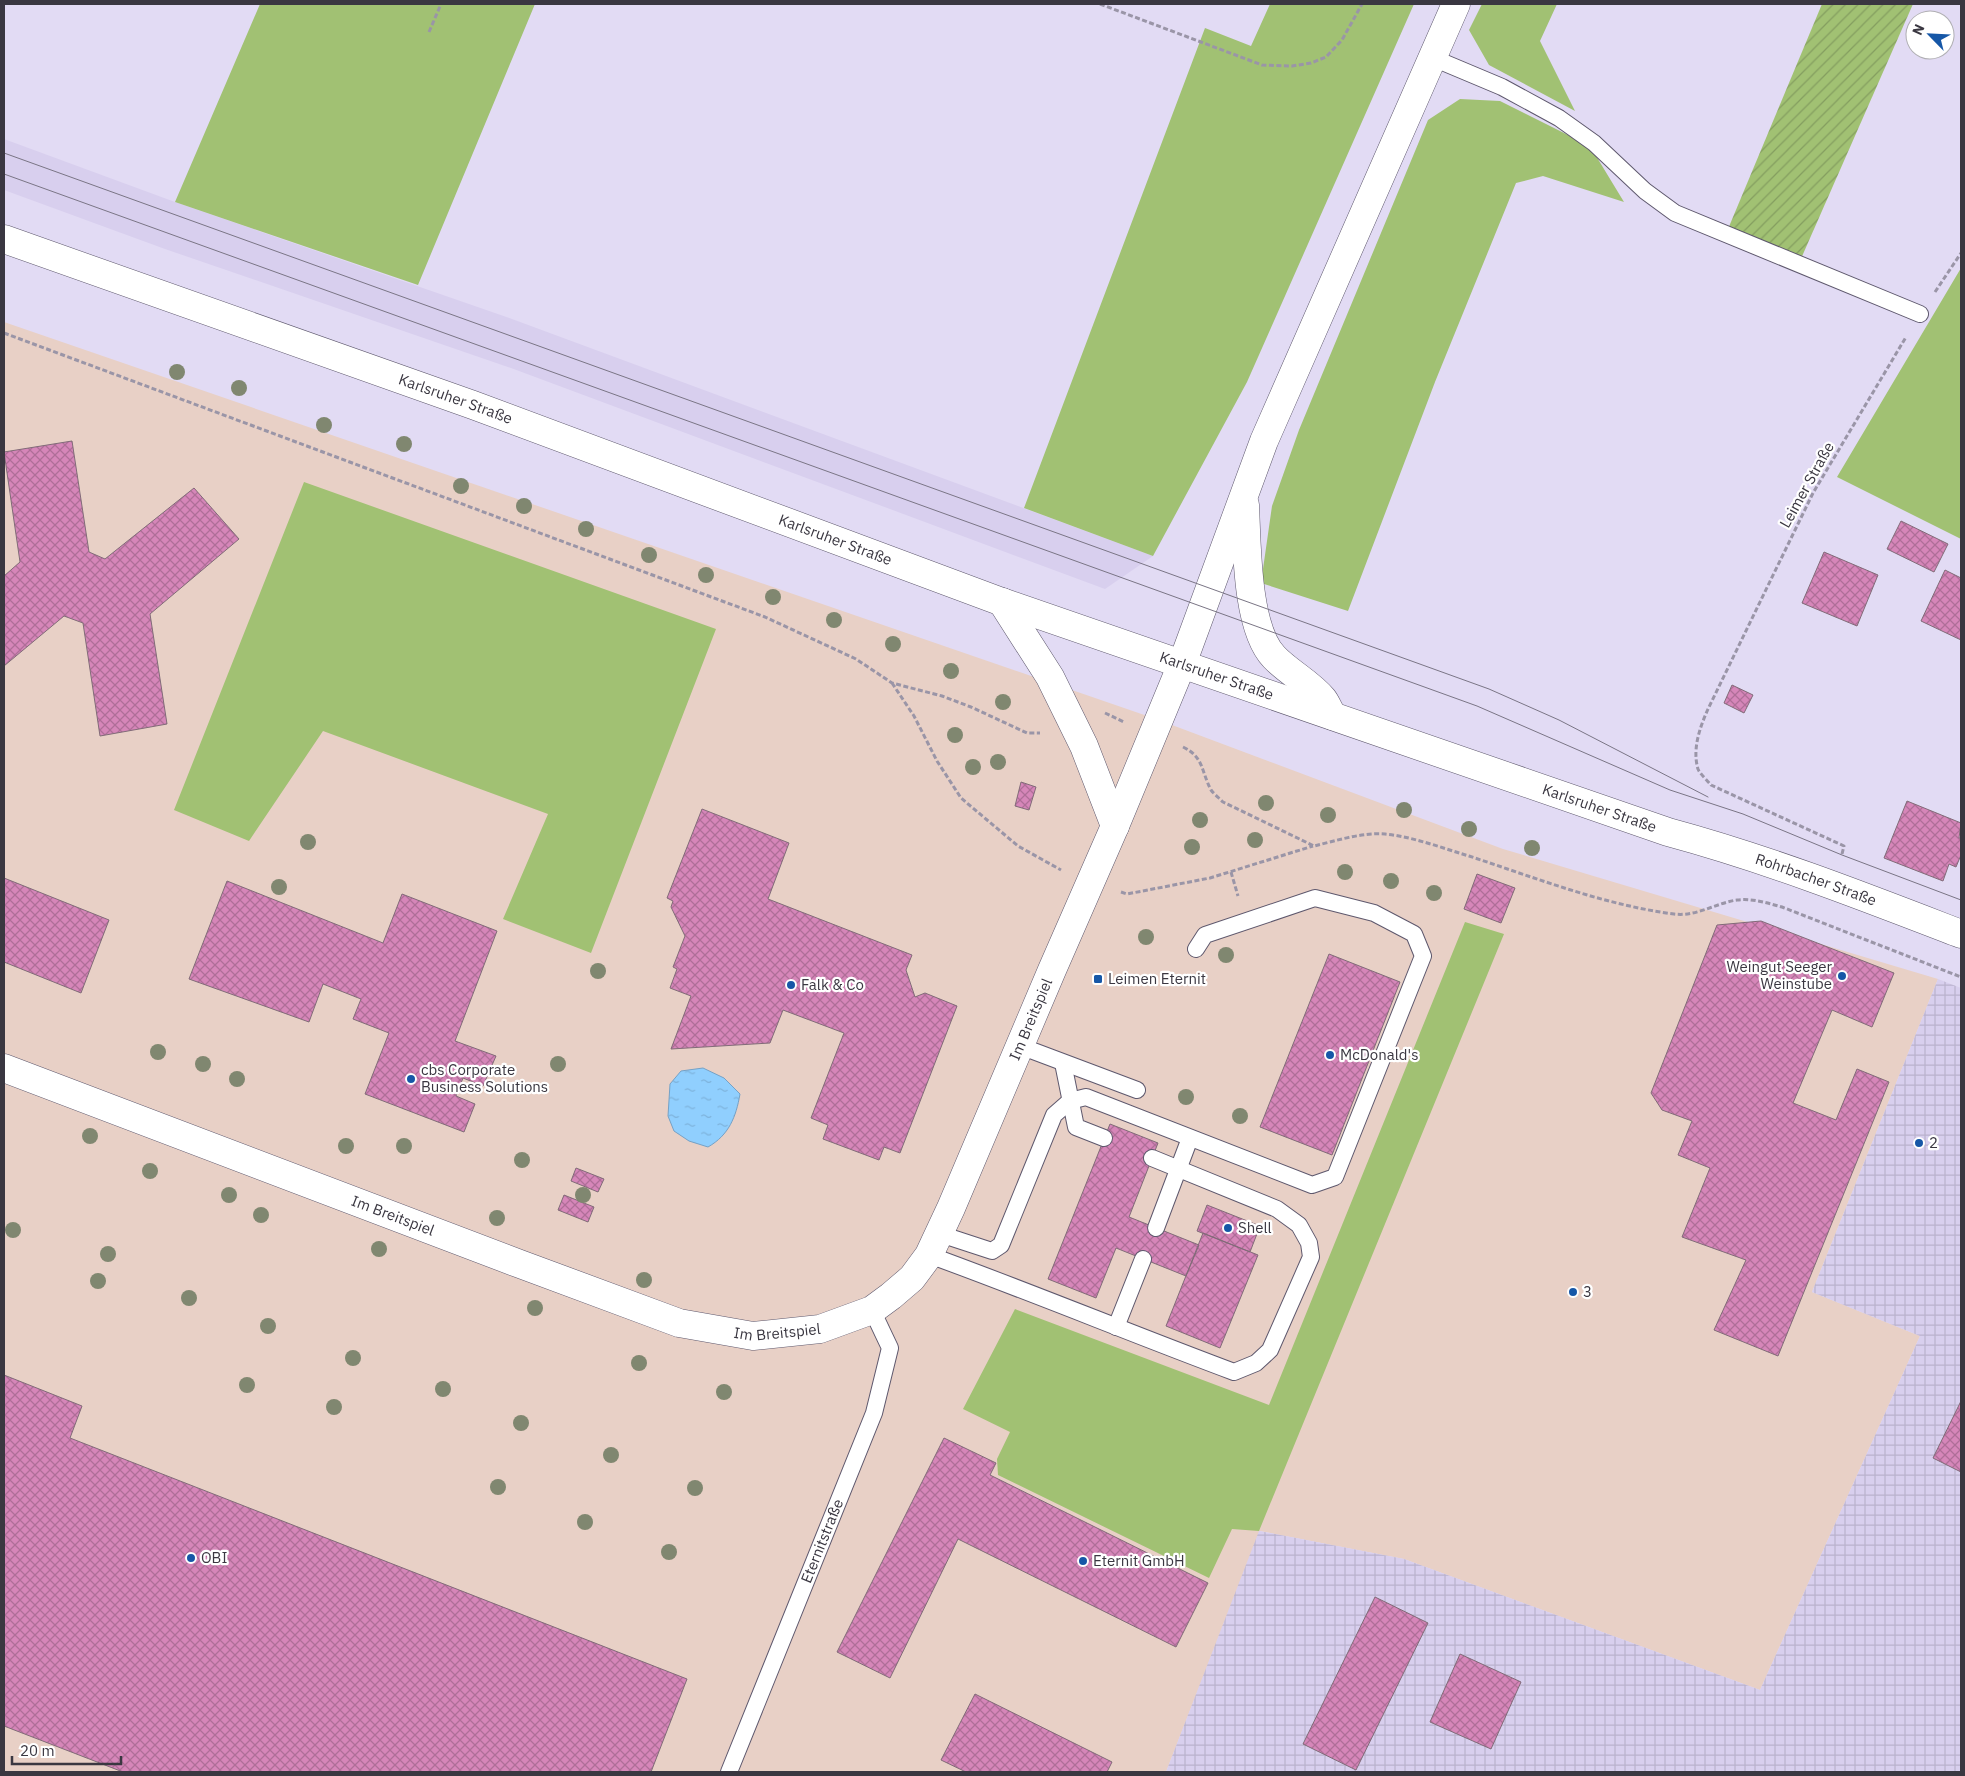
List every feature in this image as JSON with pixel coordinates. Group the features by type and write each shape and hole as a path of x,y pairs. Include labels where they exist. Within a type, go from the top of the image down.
{"main road":[{"name":"Im Breitspiel","path":"4,1068 679,1323 753,1336 820,1329 872,1310 912,1278 934,1244 1154,734 1182,664 1264,441 1456,4"},
{"name":"Karlsruher Straße","path":"4,239 474,405 1002,602 1668,832"},
{"path":"1244,494 1248,567 1253,604 1263,643 1273,657 1323,699 1332,716"},
{"path":"1002,602 1050,677 1071,718 1115,826"},
{"name":"Rohrbacher Straße","path":"1668,832 1703,841 1832,884 1961,934"}],"lane":[{"path":"1433,58 1502,87 1559,118 1594,142 1645,190 1675,213 1920,314"},
{"path":"934,1244 992,1251 1000,1245 1054,1115 1070,1102 1086,1097 1312,1185 1335,1177 1423,956 1414,934 1374,913 1314,898 1205,935 1196,949"},
{"path":"1020,1046 1137,1090"},
{"path":"1063,1063 1076,1127 1104,1138"},
{"path":"1156,1228 1190,1138"},
{"path":"934,1244 1011,1285 1234,1372 1256,1364 1270,1350 1311,1258 1309,1243 1299,1225 1276,1209 1152,1158"},
{"path":"1116,1327 1143,1259"},
{"name":"Eternitstraße","path":"729,1772 874,1412 890,1348 872,1310"}],"path":[{"path":"429,32 441,4"},
{"path":"1100,4 1262,64 1292,66 1311,63 1326,57 1342,40 1362,4"},
{"name":"Leimer Straße","path":"1832,884 1844,846 1711,784 1698,770 1696,756 1697,740 1708,709 1813,493 1920,314 1961,252"},
{"path":"4,332 765,617 856,658 892,683 949,698 1027,733 1039,733 1092,708 1193,752 1200,762 1212,792 1223,802 1314,846"},
{"path":"892,683 914,716 937,761 961,798 1018,846 1053,867 1090,884 1127,894 1210,878 1345,838 1383,834 1415,839 1589,894 1642,908 1677,914 1696,912 1736,900 1754,900 1782,906 1961,977"}],"shaded area":[{"path":"4,139 175,202 512,319 1153,556 1105,589 511,368 165,249 4,190"},
{"path":"4,322 1156,719 1503,849 1938,979 1812,1292 1920,1336 1760,1690 1404,1559 1260,1531 1166,1772 4,1772"},
{"path":"1938,979 1961,988 1961,1772 1166,1772 1259,1531 1404,1559 1760,1690 1920,1336 1812,1292"}],"green space":[{"path":"260,4 535,4 418,285 175,202"},
{"path":"1270,4 1414,4 1247,382 1153,556 1024,508 1205,28 1251,46"},
{"path":"1482,4 1557,4 1540,41 1575,111 1489,65 1469,30"},
{"path":"1822,4 1913,4 1910,10 1905,10 1905,22 1796,270 1723,241"},
{"path":"1460,99 1500,101 1590,146 1624,202 1543,176 1516,183 1435,382 1348,611 1261,583 1272,506 1299,430 1428,120"},
{"path":"1961,268 1961,539 1837,477"},
{"path":"304,482 716,629 591,953 503,919 548,814 323,731 249,841 174,810"},
{"path":"1465,922 1504,934 1259,1531 1232,1529 1209,1578 998,1475 997,1459 1010,1432 963,1409 1015,1309 1269,1405"}],"water":[{"path":"703,1068 724,1078 740,1094 734,1118 730,1125 721,1137 708,1147 689,1141 674,1131 668,1116 670,1084 681,1071"}],"building":[{"path":"72,441 89,552 105,559 194,488 239,539 150,614 167,724 100,736 83,623 64,616 4,666 4,576 20,562 4,452"},
{"path":"1901,521 1948,544 1934,572 1887,549"},
{"path":"1824,552 1878,575 1857,626 1802,603"},
{"path":"1945,570 1961,578 1961,640 1921,621"},
{"path":"1732,685 1753,695 1744,713 1724,703"},
{"path":"1021,782 1036,787 1029,810 1015,806"},
{"path":"1907,801 1961,823 1959,838 1961,838 1961,855 1956,867 1949,864 1943,881 1884,858"},
{"name":"Falk & Co","path":"702,809 789,843 768,899 912,955 906,970 915,997 925,993 957,1006 900,1153 884,1147 879,1160 823,1139 828,1125 811,1118 844,1033 783,1010 770,1043 671,1049 691,996 670,988 677,969 673,967 685,936 671,907 673,901 667,898"},
{"path":"1477,874 1515,888 1501,923 1464,909"},
{"path":"4,878 109,920 81,993 4,962"},
{"path":"227,881 383,943 402,894 497,931 455,1041 496,1056 483,1086 463,1078 456,1096 475,1104 464,1132 365,1094 389,1033 353,1019 361,999 323,984 309,1022 189,979"},
{"path":"1761,921 1894,973 1872,1027 1832,1010 1793,1103 1836,1120 1857,1069 1889,1082 1778,1356 1714,1330 1746,1260 1682,1237 1710,1168 1678,1155 1692,1121 1662,1110 1651,1093 1717,925"},
{"name":"McDonald's","path":"1329,954 1400,982 1332,1155 1260,1127"},
{"path":"1110,1124 1158,1143 1129,1217 1199,1245 1186,1276 1116,1248 1096,1298 1048,1279"},
{"path":"576,1168 604,1179 598,1192 571,1181"},
{"path":"564,1195 594,1207 588,1222 558,1210"},
{"name":"Shell","path":"1207,1205 1260,1226 1250,1252 1197,1231"},
{"path":"1203,1233 1258,1255 1220,1348 1166,1326"},
{"name":"OBI","path":"4,1375 82,1406 70,1438 687,1679 651,1772 123,1772 4,1726"},
{"path":"1961,1401 1961,1472 1933,1458"},
{"name":"Eternit GmbH","path":"944,1438 996,1463 990,1475 1208,1583 1176,1647 958,1539 890,1678 837,1652"},
{"path":"1375,1597 1428,1623 1356,1770 1303,1744"},
{"path":"1460,1654 1521,1682 1491,1749 1430,1722"},
{"path":"975,1694 1112,1762 1107,1772 966,1772 941,1760"}],"tram line":[{"path":"4,153 1489,689 1559,720 1708,797"},
{"path":"4,174 1477,706 1670,790 1743,814 1842,855 1961,900"}],"place":[{"name":"Weingut Seeger Weinstube","path":"1842,976"},
{"name":"Leimen Eternit","path":"1098,979"},
{"name":"Falk & Co","path":"791,985"},
{"name":"McDonald's","path":"1330,1055"},
{"name":"cbs Corporate Business Solutions","path":"411,1079"},
{"name":"2","path":"1919,1143"},
{"name":"Shell","path":"1228,1228"},
{"name":"3","path":"1573,1292"},
{"name":"OBI","path":"191,1558"},
{"name":"Eternit GmbH","path":"1083,1561"}]}
